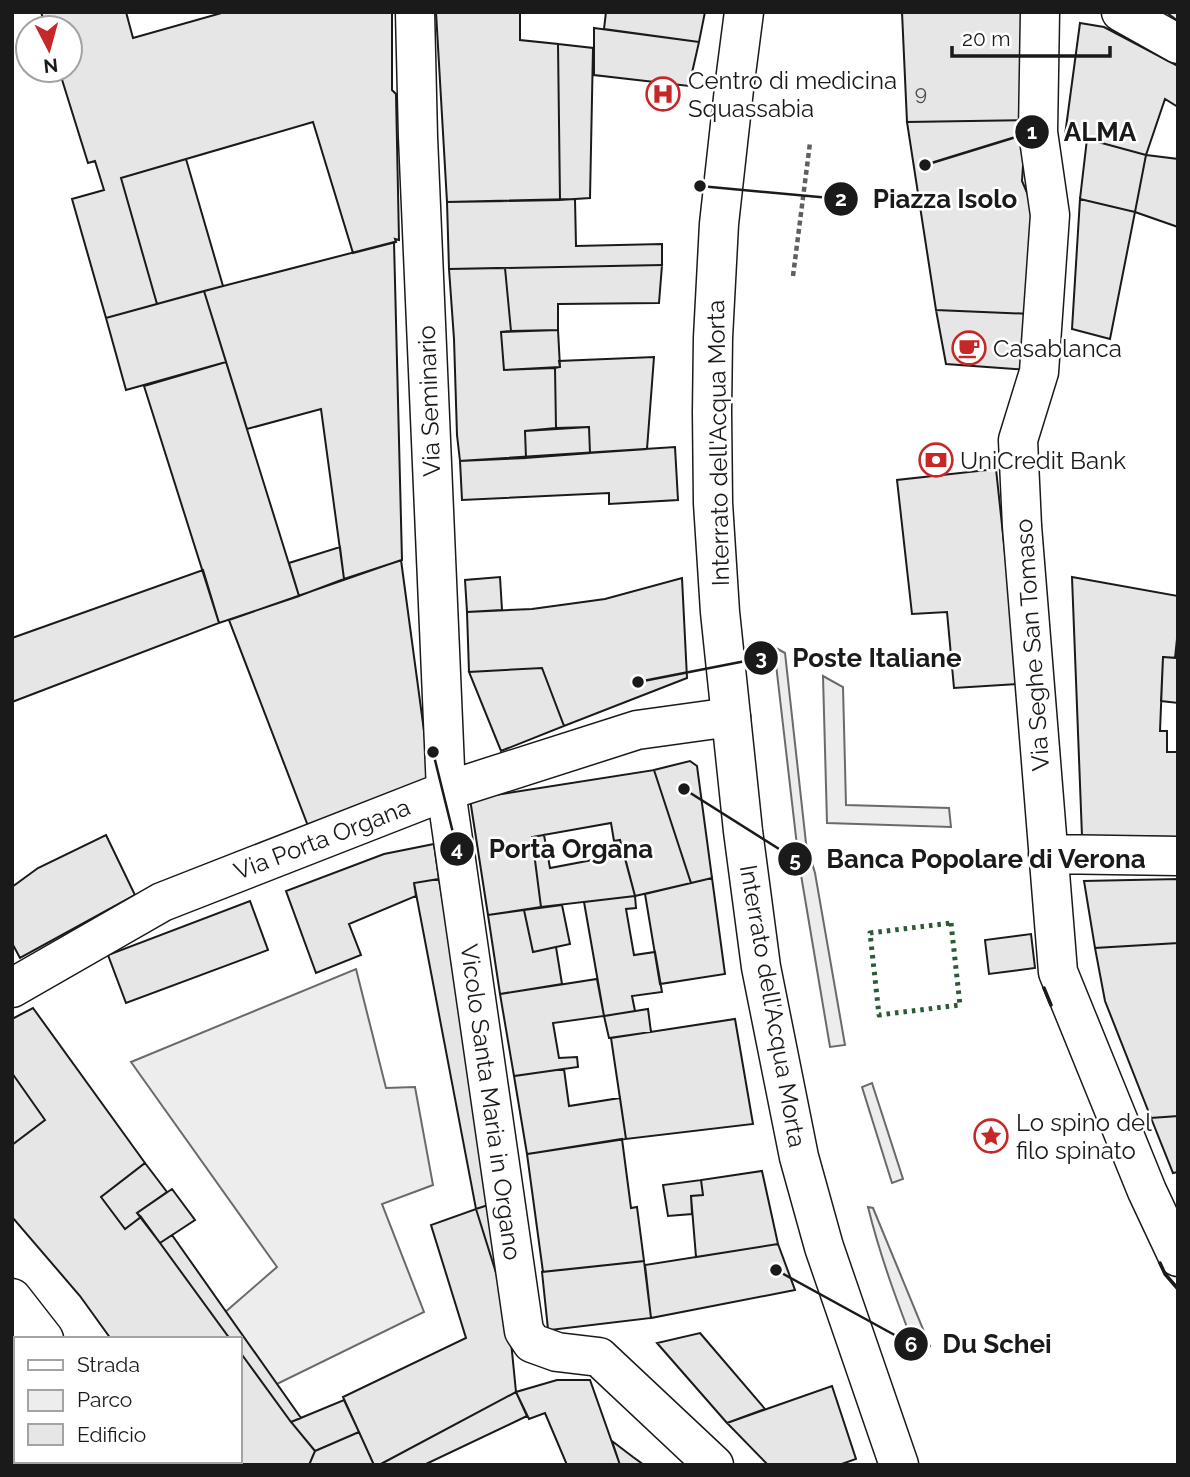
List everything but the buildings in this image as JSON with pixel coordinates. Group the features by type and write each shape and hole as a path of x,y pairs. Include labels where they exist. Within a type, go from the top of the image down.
{"street":[{"name":"Via Seminario","path":"415,12 446,791"},
{"name":"Interrato dell'Acqua Morta","path":"744,12 719,223 713,338 713,503 720,612 743,831 761,967 799,1157 824,1247 899,1465"},
{"name":"Via Seghe San Tomaso","path":"1040,12 1038,132 1050,215 1039,372 1018,440 1022,526 1058,972 1147,1191 1178,1256"},
{"path":"1121,12 1178,44"},
{"name":"Via Porta Organa","path":"12,988 162,902 446,791 637,730 731,717"},
{"name":"Vicolo Santa Maria in Organo","path":"446,791 524,1331 533,1343 557,1352 599,1357 714,1465"},
{"path":"1048,855 1178,856"},
{"path":"12,1298 25,1337"}],"path":[{"path":"793,276 810,143"}],"green space":[{"path":"774,647 785,653 806,843 815,873 845,1045 830,1047 799,863"},
{"path":"823,676 843,687 846,805 949,808 951,827 827,823"},
{"path":"356,969 386,1088 415,1087 433,1185 382,1204 424,1312 275,1385 223,1314 277,1267 131,1062"},
{"path":"872,1083 903,1179 892,1183 862,1087"},
{"path":"868,1207 873,1208 930,1346 919,1359 885,1265"}],"hedge":[{"path":"951,923 960,1005 879,1015 870,933 951,923"}],"wall":[{"path":"1044,988 1051,1005"},
{"path":"1160,1263 1165,1274 1178,1289"}],"place":[{"name":"Centro di medicina Squassabia","path":"663,94"},
{"name":"ALMA","path":"925,165"},
{"name":"Piazza Isolo","path":"700,186"},
{"name":"Casablanca","path":"969,348"},
{"name":"UniCredit Bank","path":"936,460"},
{"name":"Poste Italiane","path":"638,682"},
{"name":"Porta Organa","path":"433,752"},
{"name":"Banca Popolare di Verona","path":"684,789"},
{"name":"Lo spino del filo spinato","path":"991,1136"},
{"name":"Du Schei","path":"776,1270"}]}
